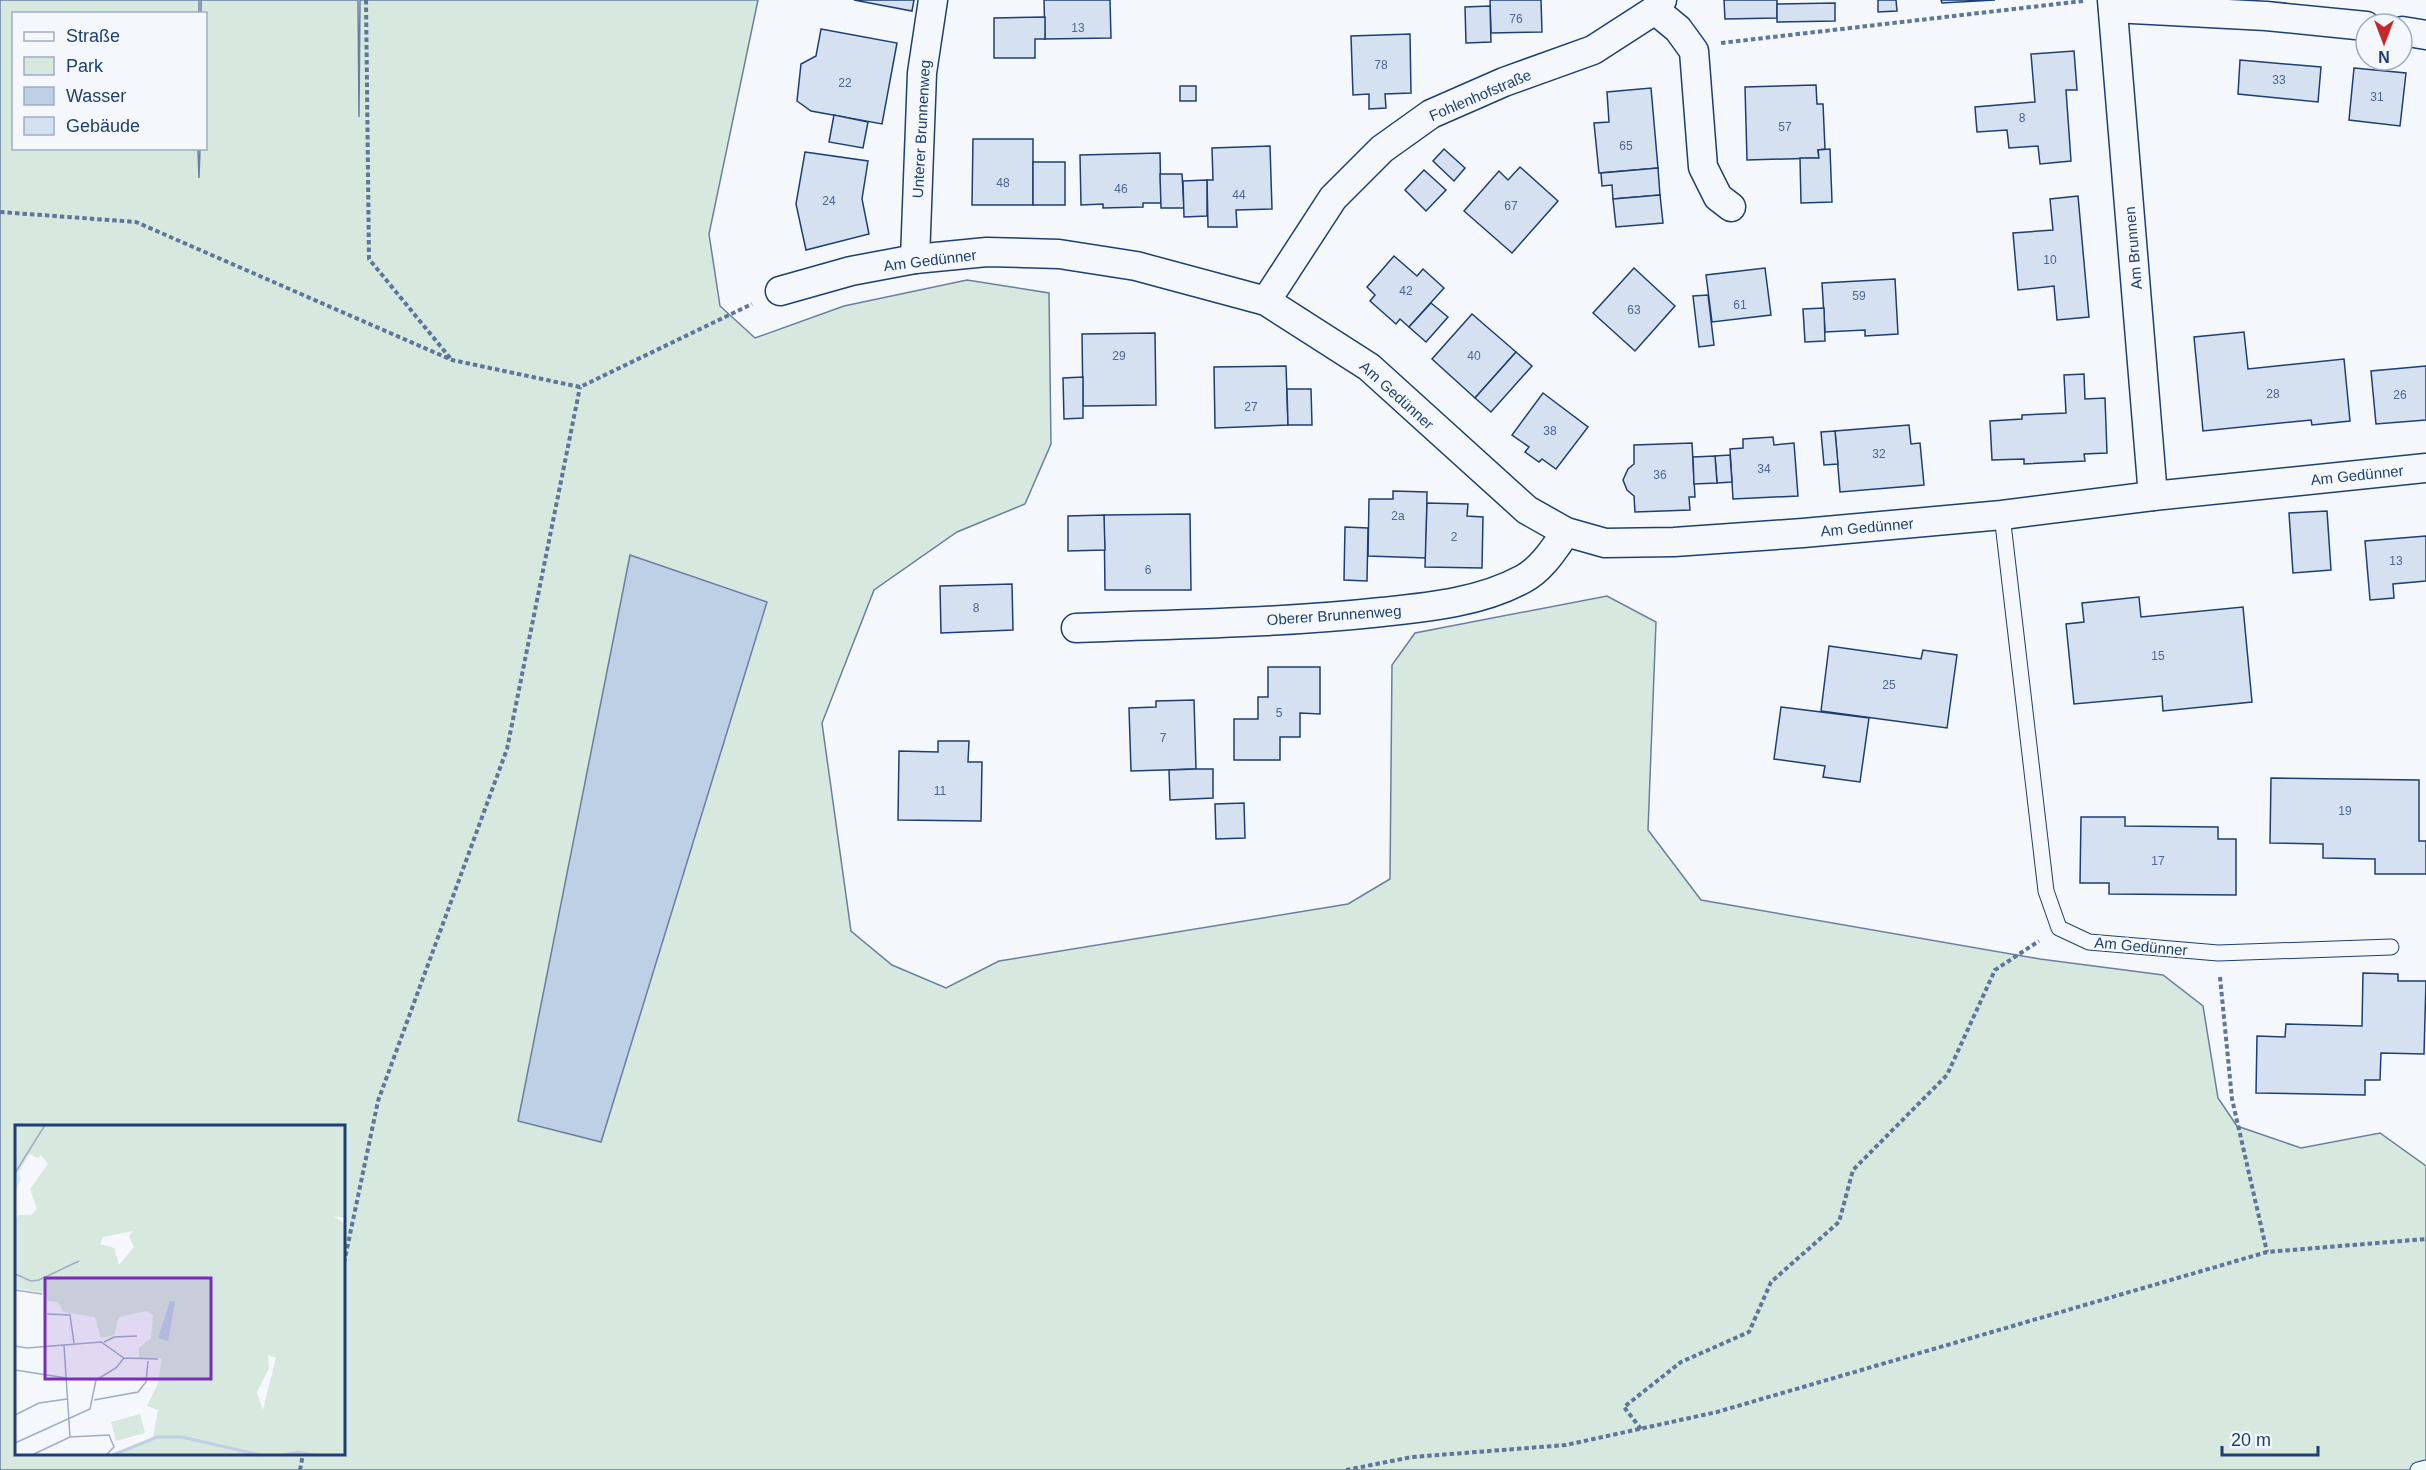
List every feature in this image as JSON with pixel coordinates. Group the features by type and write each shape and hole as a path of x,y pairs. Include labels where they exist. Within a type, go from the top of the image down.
{"street":[{"name":"Unterer Brunnenweg","path":"915,259 922,73 933,0"},
{"path":"2106,3 2354,25"},
{"name":"Am Brunnen","path":"2106,3 2153,496"},
{"name":"Fohlenhofstraße","path":"1266,301 1333,198 1382,149 1431,114 1504,82 1593,50 1659,5 1694,51"},
{"path":"1694,51 1703,167 1718,197 1731,207"},
{"name":"Am Gedünner","path":"780,291 850,272 915,259 987,252 1059,254 1136,266 1266,301 1369,368 1527,510 1566,532 1605,543 1674,542 2001,515 2153,496 2426,468"},
{"name":"Oberer Brunnenweg","path":"1076,628 1329,618 1419,608 1493,593 1526,578 1544,562 1566,532"}],"lane":[{"path":"2001,515 2046,891 2059,928"},
{"name":"Am Gedünner","path":"2059,928 2089,942 2218,953 2391,947"},
{"path":"2418,1470 2426,1468"}],"path":[{"path":"366,0 369,259 452,360"},
{"path":"1694,51 1725,41 2106,3"},
{"path":"0,212 136,222 452,360 580,387 780,291"},
{"path":"345,1258 378,1101 507,749 580,387"},
{"path":"1641,1429 1624,1407 1681,1362 1749,1332 1771,1282 1839,1222 1853,1170 1947,1075 1995,970 2059,928"},
{"path":"2218,953 2232,1099 2267,1252"},
{"path":"1346,1470 1412,1457 1566,1445 1641,1429 1717,1412 2267,1252 2426,1239"},
{"path":"300,1470 303,1455"}],"green space":[{"path":"0,0 199,0 199,12 12,12 12,150 198,150 199,178 200,150 207,150 207,12 201,12 201,0 358,0 359,117 360,0 758,0 709,234 720,306 755,338 844,306 967,280 1049,293 1051,444 1025,504 957,532 874,590 822,723 851,931 892,965 946,988 999,961 1348,904 1390,879 1392,665 1415,633 1607,596 1656,622 1648,830 1701,900 2040,959 2163,975 2203,1006 2218,1098 2237,1126 2301,1148 2380,1133 2426,1166 2426,1470 0,1470"}],"water":[{"path":"630,555 767,602 601,1142 518,1121"}],"building":[{"path":"854,0 914,0 912,11"},
{"path":"1044,0 1110,0 1111,38 1045,39"},
{"path":"1490,0 1541,0 1542,32 1491,33"},
{"path":"1724,0 1777,0 1777,18 1725,19"},
{"path":"1878,0 1896,0 1897,11 1878,12"},
{"path":"1941,0 1995,0 1942,3"},
{"path":"1835,3 1835,21 1777,22 1777,4"},
{"path":"1490,6 1491,42 1466,43 1465,7"},
{"path":"1045,17 1045,39 1035,39 1035,58 994,58 994,18"},
{"path":"821,29 897,43 882,124 811,111 797,101 801,64 816,56"},
{"path":"1410,34 1411,93 1385,94 1386,108 1369,109 1369,94 1353,95 1351,36"},
{"path":"2074,51 2077,90 2066,90 2071,161 2040,164 2038,146 2009,148 2007,130 1977,132 1975,107 2035,102 2031,54"},
{"path":"2240,60 2321,67 2318,102 2238,94"},
{"path":"2354,68 2354,72 2406,73 2400,126 2349,120"},
{"path":"1816,85 1817,104 1823,104 1825,149 1818,150 1819,158 1747,160 1745,87"},
{"path":"1180,86 1196,86 1196,101 1180,101"},
{"path":"1651,88 1658,168 1599,173 1594,123 1609,122 1607,92"},
{"path":"834,115 868,122 863,148 829,142"},
{"path":"973,139 1033,139 1033,205 972,205"},
{"path":"1270,146 1272,209 1236,210 1237,227 1208,227 1207,180 1213,180 1212,148"},
{"path":"1444,149 1465,168 1454,181 1433,161"},
{"path":"1830,149 1832,202 1801,203 1800,158 1819,158 1818,150"},
{"path":"805,152 868,161 862,199 869,234 806,250 796,204"},
{"path":"1160,153 1161,203 1143,203 1143,207 1103,208 1103,204 1081,205 1080,155"},
{"path":"1033,162 1065,162 1065,205 1033,205"},
{"path":"1520,167 1558,201 1512,253 1464,211 1499,171 1508,180"},
{"path":"1658,168 1660,195 1613,199 1612,185 1602,186 1601,173"},
{"path":"1424,170 1446,190 1426,211 1405,190"},
{"path":"1160,174 1182,174 1184,208 1161,208"},
{"path":"1207,180 1207,216 1184,217 1183,181"},
{"path":"1660,195 1663,223 1616,227 1613,199"},
{"path":"2078,196 2089,317 2057,320 2054,286 2018,290 2013,233 2053,230 2050,199"},
{"path":"1394,256 1417,276 1423,269 1444,288 1409,327 1400,319 1396,324 1370,301 1375,295 1367,287"},
{"path":"1634,268 1675,306 1635,351 1593,313"},
{"path":"1765,268 1771,315 1712,322 1706,275"},
{"path":"1895,279 1898,334 1865,336 1865,330 1825,332 1822,283"},
{"path":"1708,295 1714,345 1699,347 1693,296"},
{"path":"1431,303 1448,317 1426,342 1409,327"},
{"path":"1824,308 1825,341 1805,342 1803,309"},
{"path":"1472,314 1516,352 1475,398 1432,359"},
{"path":"2244,332 2248,369 2344,359 2350,421 2312,425 2311,420 2203,431 2194,337"},
{"path":"1155,333 1156,405 1083,406 1082,334"},
{"path":"1516,352 1532,366 1491,412 1475,398"},
{"path":"1286,366 1288,425 1215,428 1214,367"},
{"path":"2426,366 2426,420 2376,424 2371,371"},
{"path":"2084,374 2085,399 2105,398 2107,453 2084,454 2085,461 2024,464 2024,459 1992,460 1990,421 2022,419 2022,415 2066,413 2064,375"},
{"path":"1083,377 1083,418 1064,419 1063,378"},
{"path":"1287,389 1311,389 1312,425 1288,425"},
{"path":"1543,393 1588,427 1556,469 1542,459 1539,462 1525,452 1529,447 1512,435"},
{"path":"1909,425 1911,444 1920,443 1924,485 1840,492 1835,431"},
{"path":"1835,431 1838,464 1824,465 1821,432"},
{"path":"1773,437 1774,445 1794,443 1798,496 1733,499 1730,449 1743,448 1743,439"},
{"path":"1692,443 1695,497 1689,497 1690,510 1635,512 1634,496 1627,490 1623,480 1628,469 1634,464 1634,445"},
{"path":"1730,455 1732,482 1717,483 1715,456"},
{"path":"1715,456 1717,483 1694,484 1693,457"},
{"path":"1393,491 1427,492 1426,558 1368,556 1369,499 1393,499"},
{"path":"1427,503 1468,504 1467,516 1483,517 1482,568 1425,567"},
{"path":"2327,511 2331,570 2293,573 2289,513"},
{"path":"1190,514 1191,590 1105,590 1104,515"},
{"path":"1104,515 1105,550 1068,551 1068,516"},
{"path":"1345,527 1368,528 1367,581 1344,580"},
{"path":"2426,536 2426,581 2393,584 2394,598 2370,600 2365,541"},
{"path":"1012,584 1013,630 941,633 940,586"},
{"path":"2139,597 2141,617 2243,607 2252,702 2163,711 2162,696 2074,704 2066,624 2084,622 2082,603"},
{"path":"1829,646 1921,659 1923,650 1957,655 1947,728 1821,711"},
{"path":"1268,667 1320,667 1320,714 1300,713 1300,737 1280,737 1280,760 1234,760 1234,719 1258,719 1258,697 1268,697"},
{"path":"1194,700 1196,769 1131,771 1129,708 1156,707 1156,701"},
{"path":"1781,707 1869,718 1860,782 1823,777 1825,766 1774,759"},
{"path":"938,741 969,741 968,762 982,762 981,821 898,820 899,751 938,752"},
{"path":"1213,769 1213,798 1170,800 1169,770"},
{"path":"2271,778 2419,780 2419,841 2426,841 2426,874 2375,874 2375,859 2323,858 2323,844 2270,843"},
{"path":"1244,803 1245,838 1216,839 1215,804"},
{"path":"2081,817 2125,817 2125,826 2218,827 2218,839 2236,839 2236,895 2109,894 2109,883 2080,883"},
{"path":"2363,973 2398,974 2398,981 2426,981 2424,1054 2381,1053 2380,1080 2365,1080 2365,1095 2256,1093 2257,1036 2285,1037 2286,1024 2362,1026"}]}
